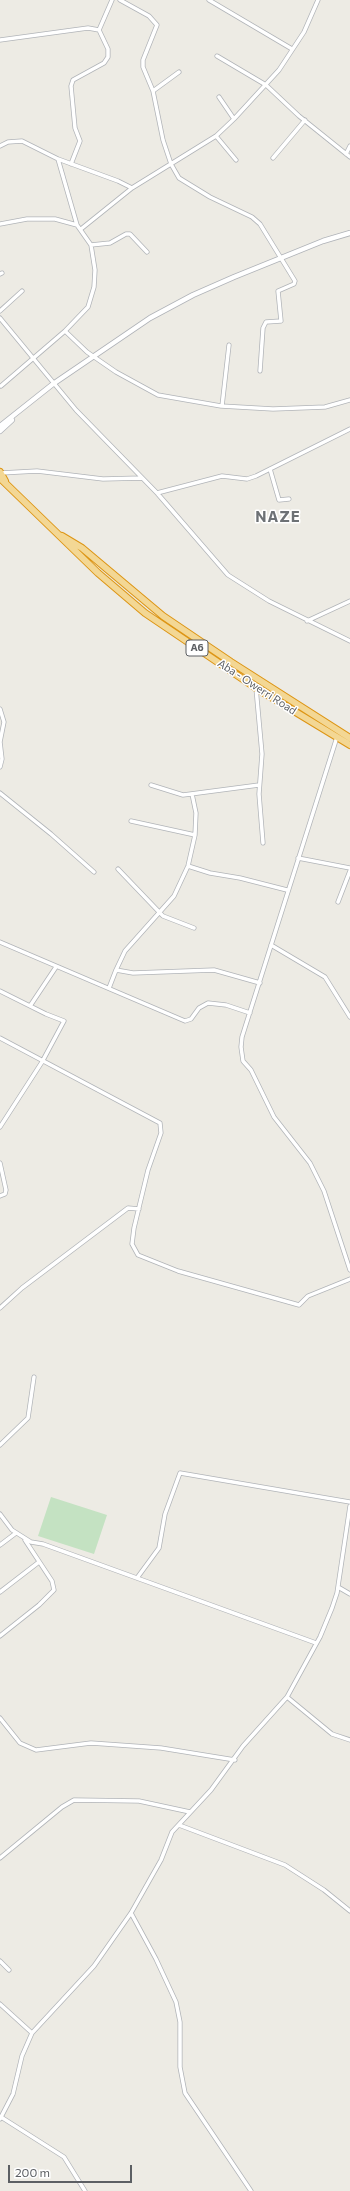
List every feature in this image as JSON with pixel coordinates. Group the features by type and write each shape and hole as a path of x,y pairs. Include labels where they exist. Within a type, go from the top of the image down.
{"highway":[{"name":"Aba - Owerri Road","path":"0,474 8,486 56,534 98,574 145,613 256,688 350,745"},
{"name":"Aba - Owerri Road","path":"56,534 72,540 163,616 231,662 350,738"}],"main road":[{"path":"0,426 53,384 150,318 193,295 280,257 323,240 350,233"},
{"path":"0,431 11,421 19,410"}],"street":[{"path":"71,164 80,141 75,128 70,93 71,86 73,80 104,63 108,56 108,49 99,30 112,0"},
{"path":"120,0 127,2 149,16 156,25 143,60 145,77 153,91 163,140 171,164 179,178 183,182 252,217 260,224 293,278 294,284 278,291 281,321 266,322 262,328 260,371"},
{"path":"209,0 292,49"},
{"path":"80,229 132,188 216,136 234,119 266,85 304,32 318,0"},
{"path":"0,40 88,28 99,30"},
{"path":"217,56 266,85 350,157"},
{"path":"153,91 179,72"},
{"path":"219,97 234,119"},
{"path":"273,158 305,120"},
{"path":"216,136 236,160"},
{"path":"0,146 8,142 22,141 58,159 118,181 132,188"},
{"path":"346,154 350,146"},
{"path":"1,386 65,331 88,308 94,287 95,270 91,245 77,225 58,159"},
{"path":"0,224 27,219 55,219 77,225"},
{"path":"91,245 110,243 126,234 130,234 147,252"},
{"path":"0,311 22,291"},
{"path":"0,318 34,358 53,384 106,443 157,493 228,575 269,601 350,641"},
{"path":"65,331 87,352 94,355 116,372 158,395 222,406 273,409 336,405 350,400"},
{"path":"222,406 229,345"},
{"path":"157,493 222,476 247,479 350,429"},
{"path":"270,469 279,500 290,499"},
{"path":"0,474 37,472 103,479 142,478"},
{"path":"307,621 350,601"},
{"path":"256,688 262,754 259,785 259,813 263,843"},
{"path":"0,709 4,722 0,742 2,759 0,767"},
{"path":"336,737 242,1037 243,1060 251,1070 274,1116 310,1163 324,1191 350,1270"},
{"path":"151,785 178,794 192,794 259,785"},
{"path":"0,793 51,834 94,872"},
{"path":"109,988 125,951 161,913 174,896 188,866 195,835 196,813 192,794"},
{"path":"131,821 195,835"},
{"path":"298,858 350,870 338,902"},
{"path":"188,866 210,873 240,878 287,890"},
{"path":"118,869 167,918 194,928"},
{"path":"0,942 185,1021 191,1019 199,1008 208,1003 226,1005 250,1013"},
{"path":"271,945 325,977 350,1017"},
{"path":"30,1006 56,967"},
{"path":"116,970 133,973 214,970 260,983"},
{"path":"0,991 30,1006 64,1020 42,1062 0,1126"},
{"path":"0,1038 42,1062 160,1123 161,1133 148,1170 132,1244 138,1255 178,1271 300,1305 308,1296 350,1279"},
{"path":"0,1163 6,1190 5,1194 0,1196"},
{"path":"0,1308 22,1288 128,1208 139,1209"},
{"path":"0,1446 28,1418 34,1377"},
{"path":"137,1578 160,1548 165,1514 180,1473 350,1502"},
{"path":"85,2191 64,2157 0,2118 13,2094 22,2056 32,2033 94,1966 131,1913 161,1860 172,1832 235,1760 243,1746 287,1697 316,1643 332,1608 338,1587 350,1506"},
{"path":"0,1514 16,1533 25,1539 316,1643"},
{"path":"0,1546 16,1533"},
{"path":"0,1636 39,1605 54,1590 52,1581 25,1539"},
{"path":"0,1592 39,1562"},
{"path":"338,1587 350,1594"},
{"path":"287,1697 332,1734 350,1740"},
{"path":"0,1718 20,1743 36,1750 91,1743 161,1748 235,1760"},
{"path":"0,1858 62,1807 74,1800 139,1801 190,1812"},
{"path":"179,1825 285,1865 324,1890 350,1911"},
{"path":"131,1913 156,1958 176,2002 180,2022 180,2067 186,2094 251,2191"},
{"path":"0,1961 9,1970"},
{"path":"0,2004 32,2033"}],"green space":[{"path":"51,1497 107,1515 94,1554 38,1536"}],"district":[{"name":"NAZE","path":"278,517"}]}
